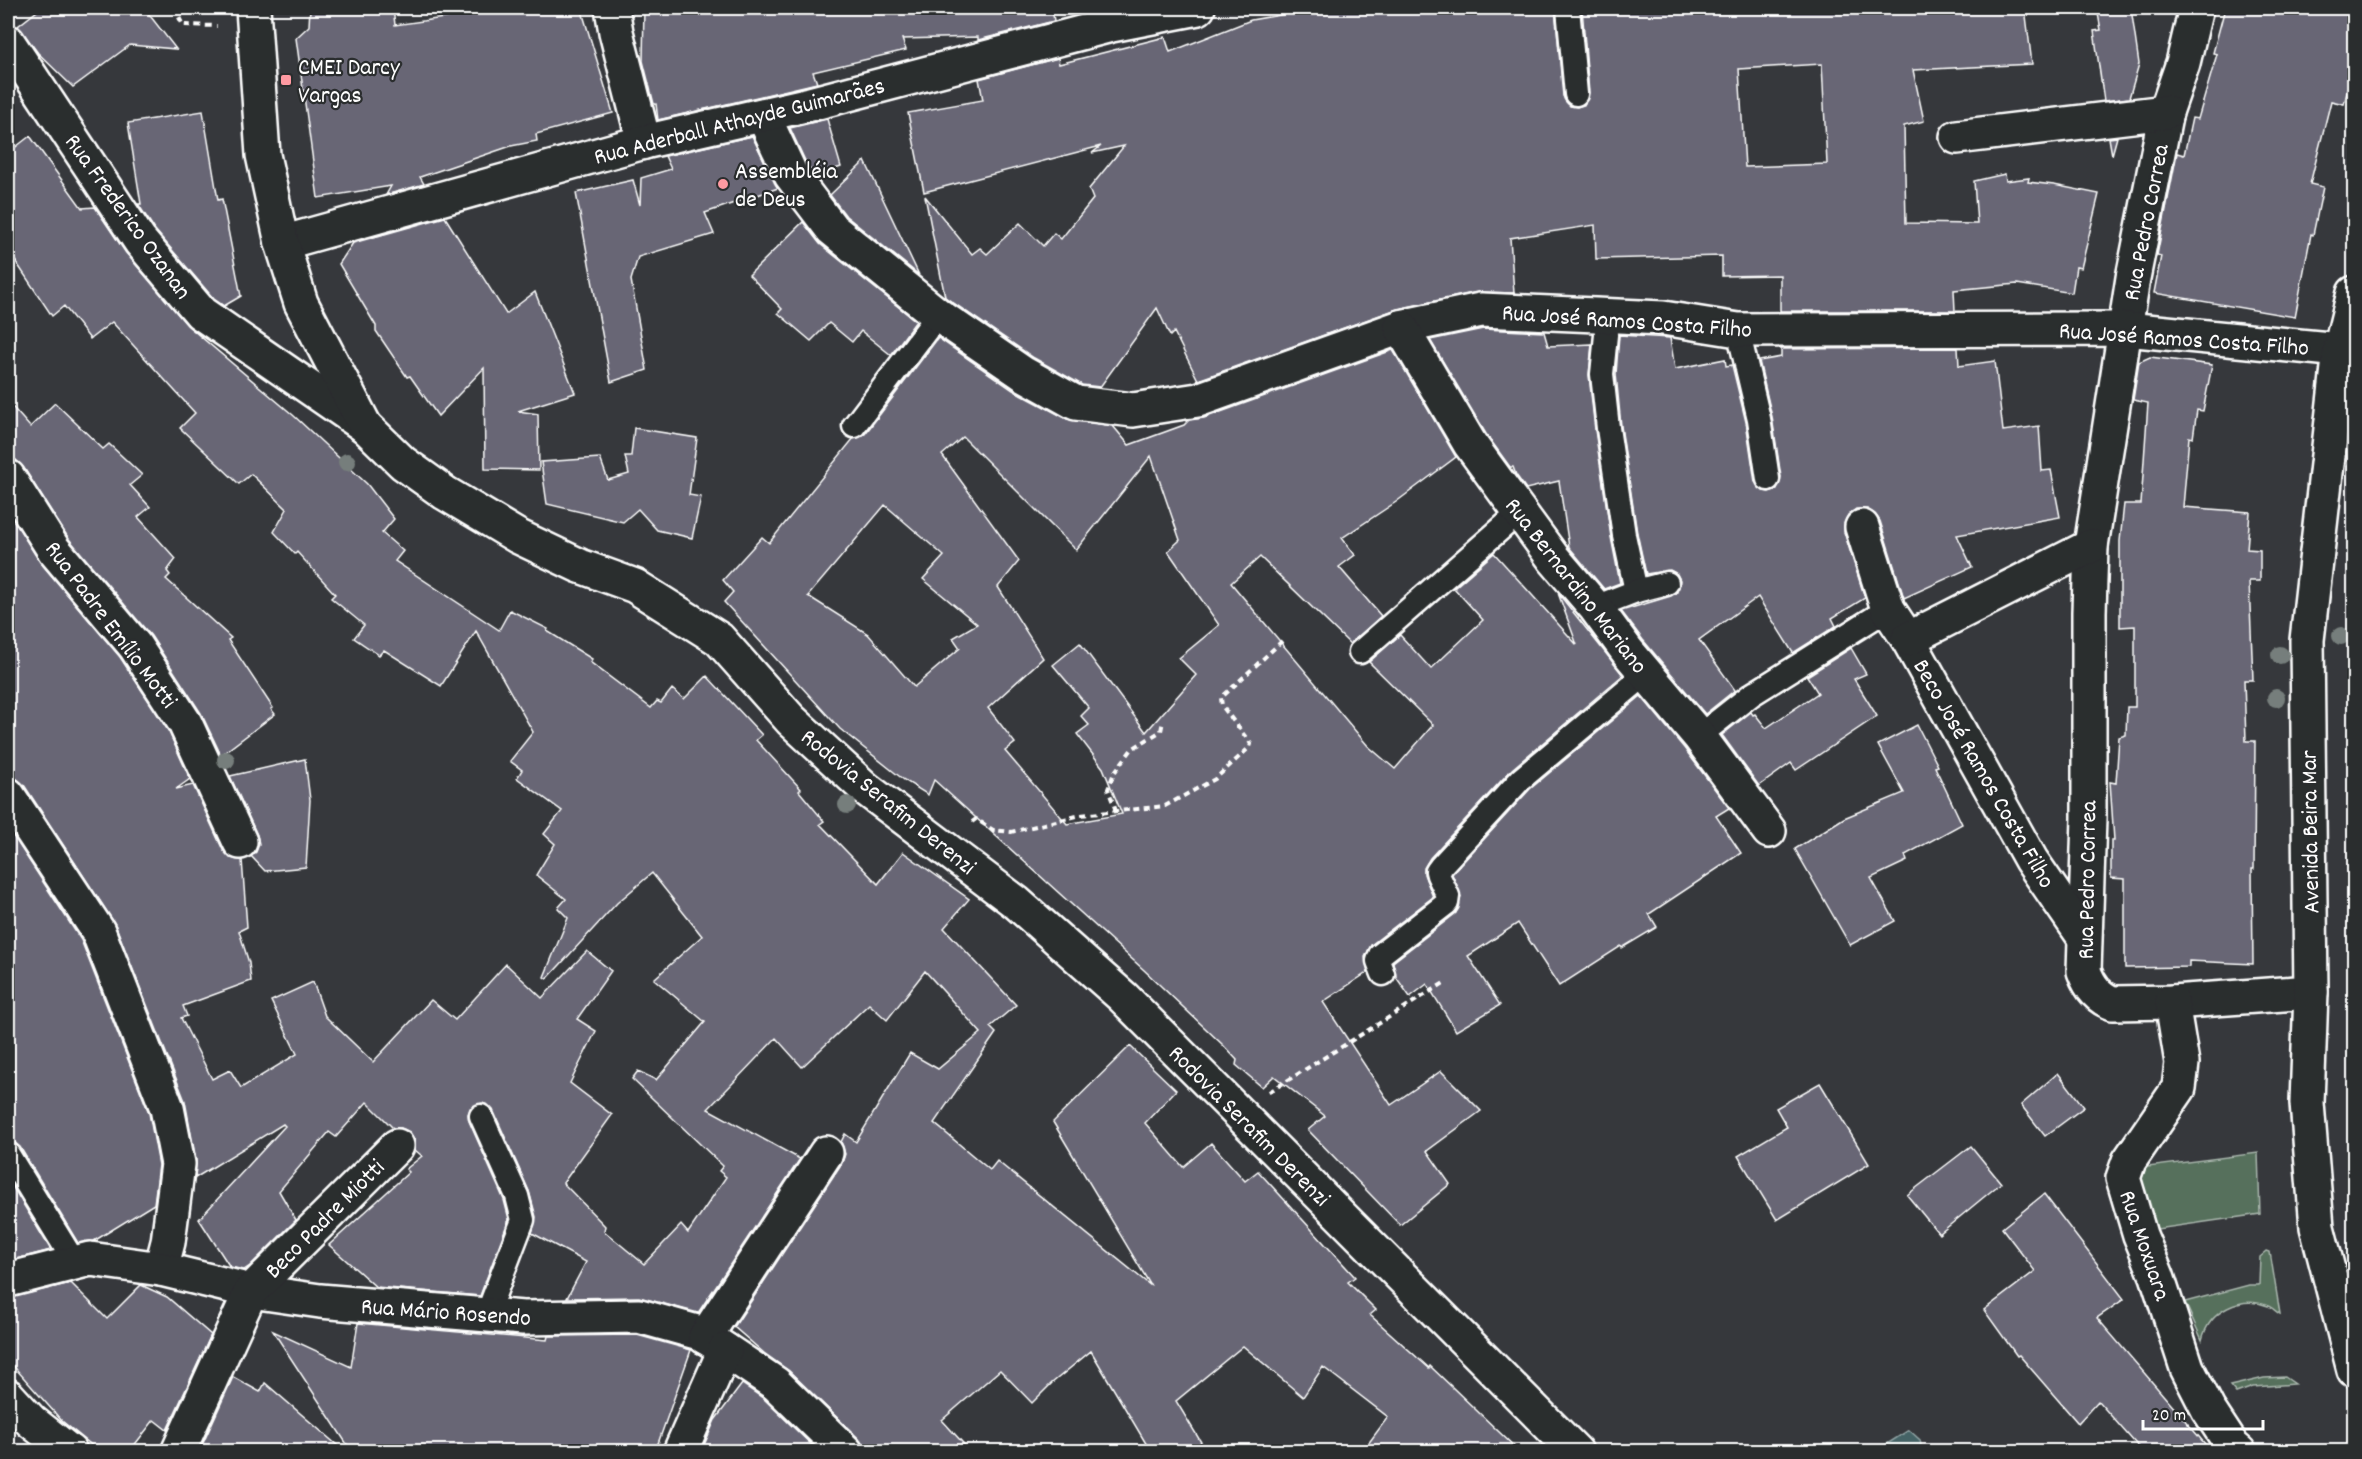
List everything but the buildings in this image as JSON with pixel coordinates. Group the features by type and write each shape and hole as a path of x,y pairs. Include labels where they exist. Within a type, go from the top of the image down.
{"street":[{"path":"612,8 644,142"},
{"name":"Rua Aderball Athayde Guimarães","path":"282,243 644,142 763,115 1111,25 1198,8"},
{"name":"Rua Pedro Correa","path":"2196,8 2183,63 2166,112 2133,279 2091,546 2089,818 2084,971 2096,992 2113,1003 2172,1002 2311,992"},
{"name":"Rodovia Serafim Derenzi","path":"253,17 263,155 282,243 301,303 365,426 403,463 445,493 538,546 580,566 635,586 719,639 791,720 866,789 1017,903 1123,997 1576,1452"},
{"name":"Rua Frederico Ozanan","path":"8,42 140,241 201,313 365,426"},
{"path":"1957,136 2166,112"},
{"name":"Rua José Ramos Costa Filho","path":"763,115 791,175 832,229 938,315 1024,374 1076,403 1133,410 1198,400 1401,327 1481,310 1663,318 1738,330 2126,329 2340,350"},
{"name":"Avenida Beira Mar","path":"2355,293 2340,350 2307,640 2311,992 2307,1103 2317,1227 2355,1370"},
{"name":"Rua Bernardino Mariano","path":"1401,327 1470,444 1554,559 1595,607 1646,674 1700,736 1769,831"},
{"name":"Rua Padre Emílio Motti","path":"8,477 54,550 135,646 185,723 240,842"},
{"name":"Beco José Ramos Costa Filho","path":"1862,527 1888,609 1908,639 2031,860 2084,937"},
{"path":"1908,639 2091,546"},
{"path":"8,795 98,931 167,1108 178,1164 168,1242 161,1269"},
{"name":"Rua Moxuara","path":"2172,1002 2182,1063 2179,1088 2130,1161 2123,1178 2140,1235 2157,1276 2187,1368 2208,1409 2233,1447 2239,1452"},
{"name":"Beco Padre Miotti","path":"251,1291 397,1146"},
{"path":"680,1452 715,1343 826,1153"},
{"name":"Rua Mário Rosendo","path":"8,1280 90,1259 161,1269 251,1291 320,1301 523,1318 639,1316 700,1334 715,1343 776,1384 846,1452"},
{"path":"178,1452 251,1291"},
{"path":"8,1396 31,1421 70,1452"}],"lane":[{"path":"1568,8 1576,94"},
{"path":"854,426 938,315"},
{"path":"1605,315 1606,335 1602,374 1608,428 1624,535 1636,591"},
{"path":"1738,330 1759,419 1768,479"},
{"path":"1360,652 1520,512"},
{"path":"1595,607 1636,591 1667,583"},
{"path":"1700,736 1751,694 1888,609"},
{"path":"1383,975 1377,958 1447,903 1448,896 1437,871 1440,867 1521,778 1646,674"},
{"path":"481,1116 518,1196 523,1220 487,1314"},
{"path":"8,1154 75,1263"}],"path":[{"path":"174,8 183,25 253,17"},
{"path":"1018,830 1082,815 1165,806 1215,778 1250,747 1250,742 1222,706 1221,698 1282,641"},
{"path":"1116,811 1108,789 1114,773 1132,749 1161,731 1163,721"},
{"path":"1238,1112 1444,983"}],"green space":[{"path":"2258,1153 2260,1214 2157,1229 2136,1177 2146,1160 2148,1167"},
{"path":"2267,1251 2270,1252 2280,1314 2258,1303 2237,1304 2211,1321 2202,1340 2185,1302 2249,1285 2259,1285 2260,1257"},
{"path":"2285,1377 2295,1384 2253,1387 2236,1393 2230,1386 2264,1378"}],"water":[{"path":"1909,1430 1920,1440 1922,1451 1876,1451"}],"place":[{"name":"CMEI Darcy Vargas","path":"286,80"},
{"name":"Assembléia de Deus","path":"723,184"}]}
